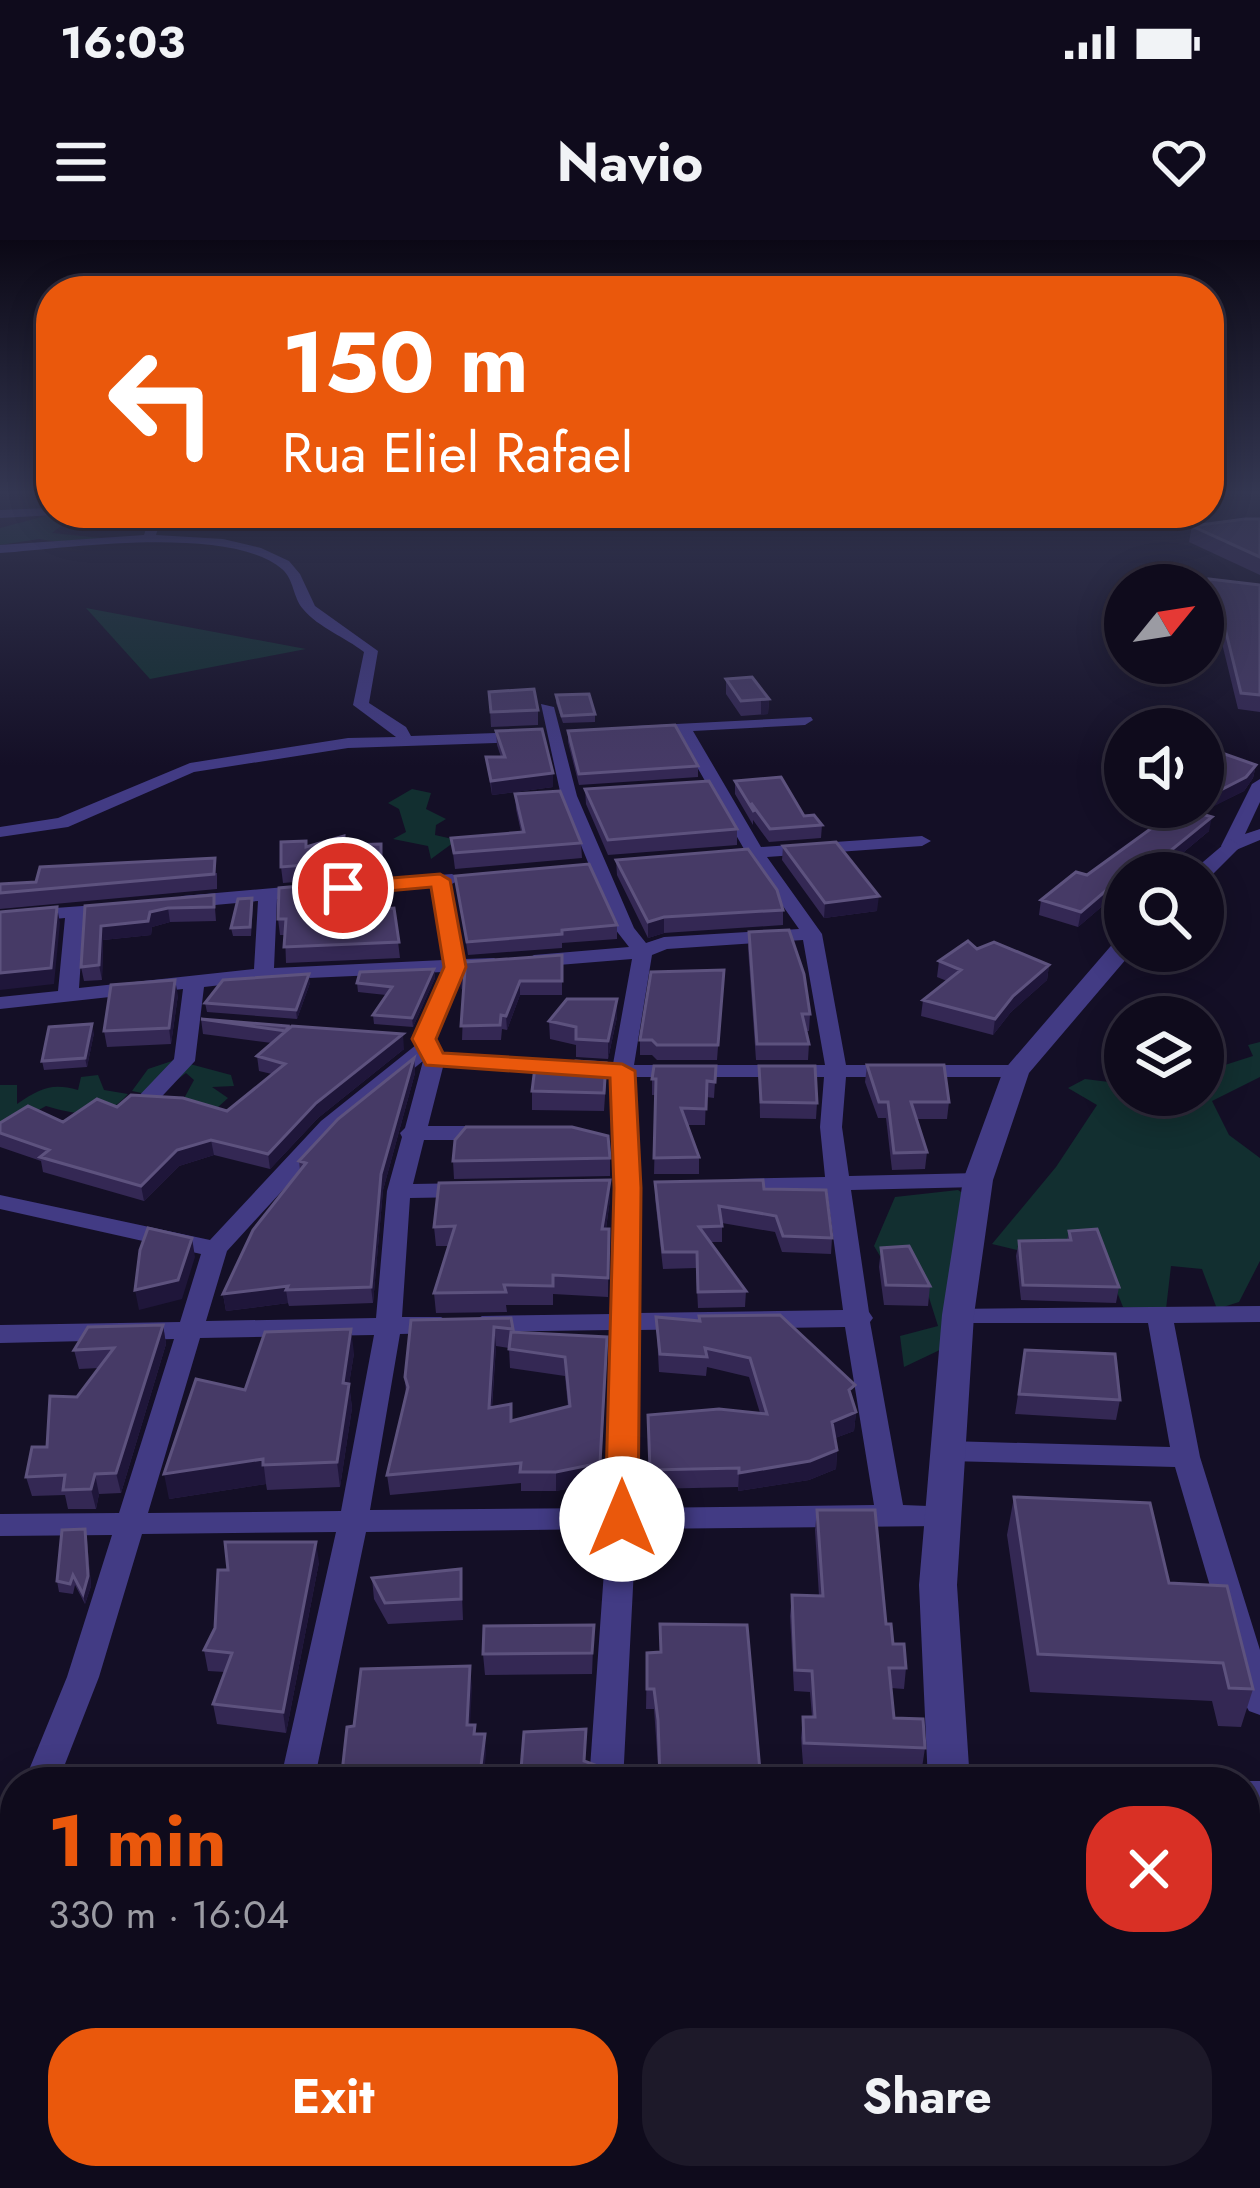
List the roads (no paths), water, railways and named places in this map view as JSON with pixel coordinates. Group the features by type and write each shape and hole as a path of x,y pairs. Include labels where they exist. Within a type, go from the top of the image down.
{"street":[{"path":"298,584 298,594 312,611 353,634 371,652 361,705 400,730 406,741"},
{"path":"547,707 564,734 570,796 625,928 643,952 610,1133 627,1188 622,1519 607,1767"},
{"path":"618,730 805,720"},
{"path":"682,726 727,786 755,854 812,934 836,1068 831,1127 838,1184 868,1399 891,1516"},
{"path":"0,832 62,823 190,768 348,743 564,734"},
{"path":"1230,846 1260,784"},
{"path":"697,788 727,786"},
{"path":"1224,852 1260,834"},
{"path":"733,855 922,842"},
{"path":"0,918 451,879 455,967 422,1045 399,1191 388,1327 353,1523 300,1767"},
{"path":"264,974 268,895"},
{"path":"68,995 75,910"},
{"path":"0,1003 264,974 455,967 643,952 664,943 812,934"},
{"path":"948,1767 938,1585 958,1315 978,1180 1016,1071 1104,969"},
{"path":"143,1102 184,1061 204,1023 194,983"},
{"path":"47,1767 83,1677 215,1249 329,1126 422,1045 622,1071 1016,1071"},
{"path":"411,1133 528,1133"},
{"path":"697,1186 978,1180"},
{"path":"399,1191 490,1190"},
{"path":"0,1202 215,1249"},
{"path":"958,1315 1260,1314"},
{"path":"1160,1315 1186,1457 1260,1702"},
{"path":"0,1334 860,1318"},
{"path":"948,1451 1186,1457"},
{"path":"0,1525 944,1515"}]}
